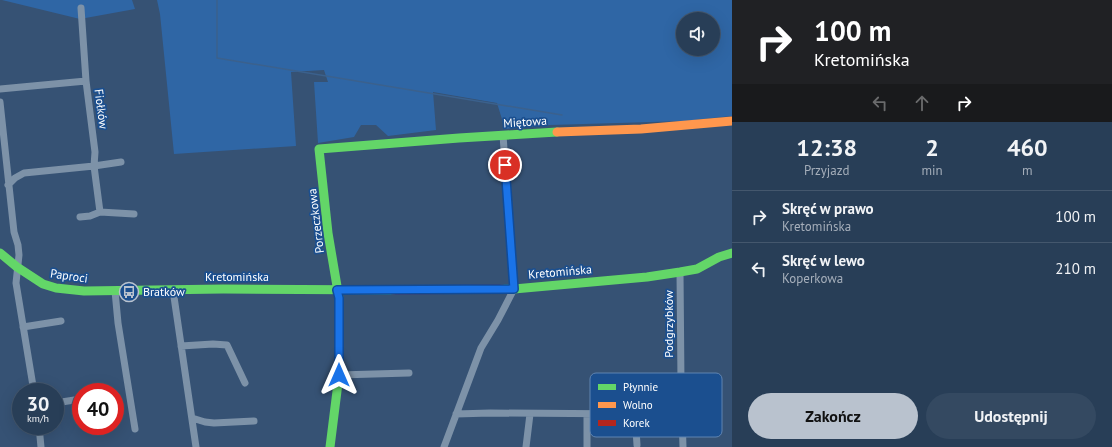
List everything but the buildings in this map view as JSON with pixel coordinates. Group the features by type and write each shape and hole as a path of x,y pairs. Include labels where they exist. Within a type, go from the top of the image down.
{"street":[{"name":"Fiołków","path":"81,8 86,81 95,152 94,166 100,212"},
{"path":"0,89 86,81"},
{"path":"0,102 8,184 14,232 19,255 16,283 32,383"},
{"name":"Miętowa","path":"320,149 503,135 640,129 732,121"},
{"path":"444,447 481,348 514,289 503,135"},
{"name":"Porzeczkowa","path":"320,149 328,232 339,298 339,375 330,447"},
{"path":"8,184 24,173 121,162"},
{"path":"80,217 90,216 100,212 134,214"},
{"name":"Paproci","path":"0,252 17,267 43,284 56,288 84,291 146,290"},
{"name":"Kretomińska","path":"146,290 222,288 337,290 514,289 680,272 697,269 732,252"},
{"name":"Podgrzybków","path":"680,272 681,373"},
{"path":"173,290 196,447"},
{"path":"115,291 118,323 135,428"},
{"path":"23,327 61,321"},
{"path":"181,346 227,345 245,383"},
{"path":"339,375 409,373"},
{"path":"456,414 587,414 586,447"},
{"path":"526,447 530,414"},
{"path":"192,418 214,423 254,421"},
{"path":"40,435 41,447"},
{"path":"636,437 636,445"},
{"name":"Podgrzybków","path":"683,437 683,447"}],"shaded area":[{"path":"2,0 132,0 135,9 80,19"},
{"path":"157,0 732,0 732,116 685,121 550,125 505,129 497,103 433,92 436,130 388,136 376,125 361,125 354,137 318,143 314,82 328,82 324,70 291,72 296,146 174,154 160,14"}],"waterway":[{"path":"217,0 217,58 562,115"}],"traffic: fast":[{"path":"330,447 339,375 339,298 328,233 319,149 557,132"},
{"path":"0,253 17,267 43,284 56,288 84,291 223,289 393,290"},
{"path":"502,289 647,277 680,272 697,269 719,257 732,253"}],"traffic: slow":[{"path":"557,132 641,129 732,121"}],"traffic: jam":[{"path":"393,290 502,289"}],"place":[{"name":"Bratków","path":"129,292"}],"route":[{"path":"339,375 339,298 337,290 514,289 505,165"}]}
